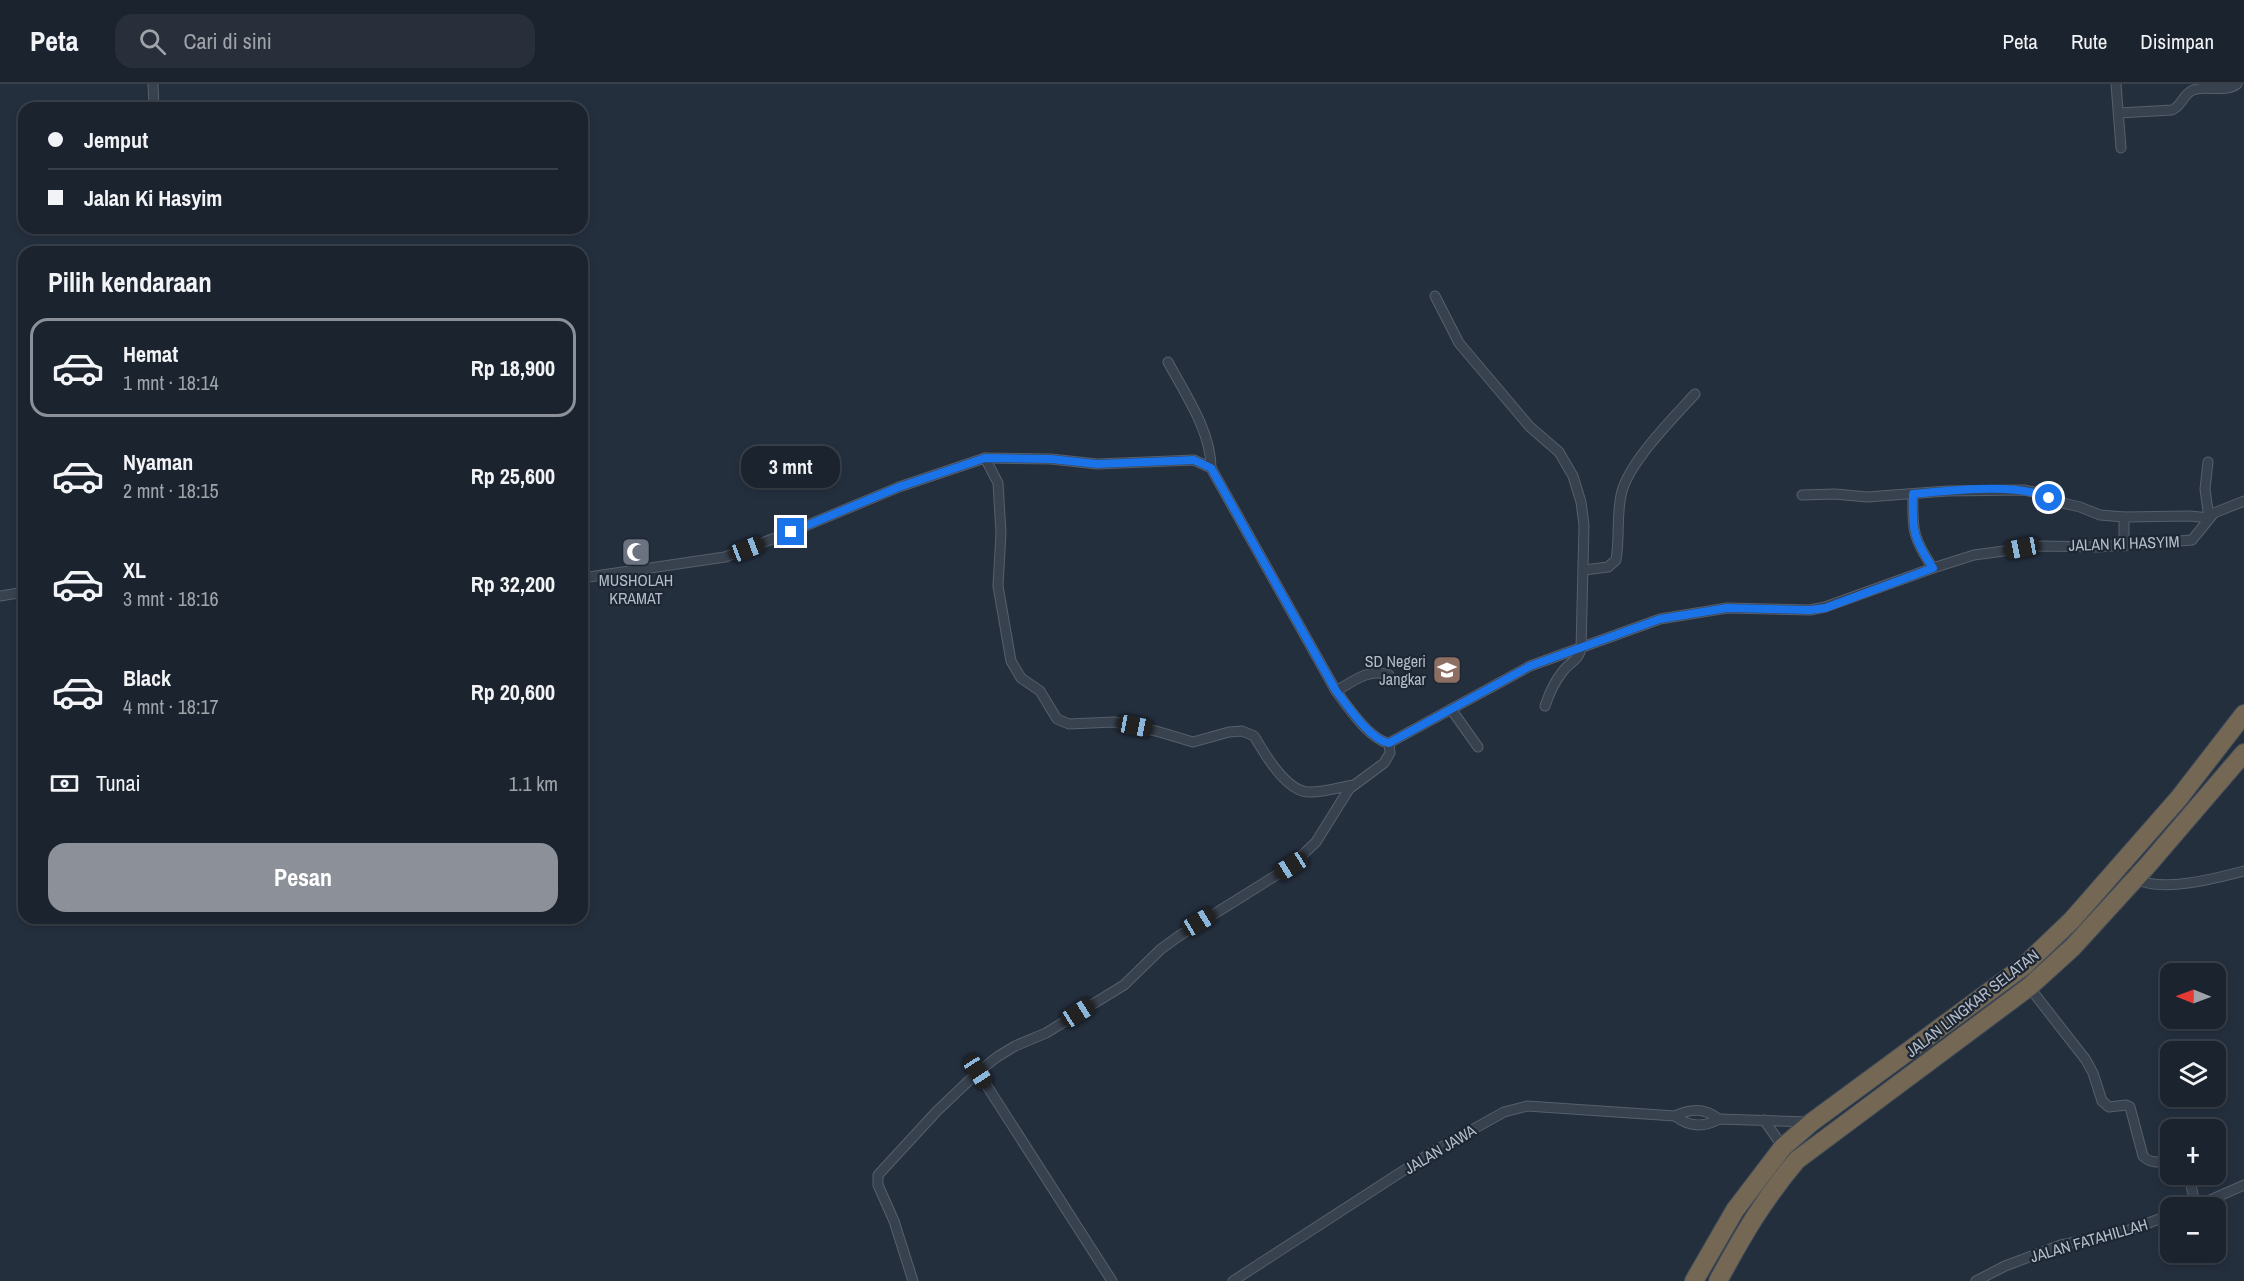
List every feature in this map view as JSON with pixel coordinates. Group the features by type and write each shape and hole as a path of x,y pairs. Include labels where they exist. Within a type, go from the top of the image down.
{"highway":[{"name":"JALAN LINGKAR SELATAN","path":"1718,1281 1745,1231 1761,1190 1783,1147 1812,1122 2024,966 2072,920 2179,798 2244,714"},
{"name":"JALAN LINGKAR SELATAN","path":"1694,1281 1735,1210 1797,1160 2030,987 2073,947 2244,753"}],"street":[{"path":"153,84 154,102"},
{"path":"2116,84 2121,148"},
{"path":"2119,113 2175,109 2187,94 2198,87 2228,88 2237,84"},
{"path":"1435,296 1459,343 1530,427 1559,452 1578,489 1583,513 1584,570 1581,649 1577,660 1567,666 1555,682 1545,706"},
{"path":"913,1281 894,1221 877,1179 937,1111 978,1072 1016,1046 1046,1033 1124,985 1161,949 1179,936 1291,866 1316,842 1349,789 1384,763 1390,753 1389,743 1377,738 1353,714 1336,691 1211,468 1211,457 1202,429 1168,362"},
{"path":"1584,570 1608,567 1616,560 1620,503 1626,483 1657,436 1695,394"},
{"path":"588,577 725,557 899,487 985,458 1051,459 1097,464 1194,460 1211,468"},
{"path":"985,458 998,483 1001,525 998,586 1011,661 1021,678 1040,691 1057,719 1069,724 1114,722 1193,742 1229,732 1249,732 1279,773 1299,790 1314,792 1356,785"},
{"path":"1802,495 1835,494 1867,497 1956,491 2024,490 2100,515 2208,518 2205,489 2208,462"},
{"path":"1913,494 1915,537 1933,568"},
{"name":"JALAN KI HASYIM","path":"1389,743 1530,666 1660,619 1727,608 1810,610 1825,608 1974,555 2022,548 2124,546 2192,540 2214,513 2244,501"},
{"path":"2124,517 2124,546"},
{"path":"0,596 18,593"},
{"path":"1336,691 1369,673 1379,672 1389,675"},
{"path":"1451,709 1478,747"},
{"path":"2121,862 2136,878 2151,884 2188,884 2244,871"},
{"path":"2030,987 2090,1066 2102,1101 2109,1107 2126,1105 2130,1107 2143,1156 2148,1161 2160,1162"},
{"path":"978,1072 1112,1281"},
{"name":"JALAN JAWA","path":"1233,1281 1430,1154 1504,1112 1527,1106 1675,1116 1685,1111 1708,1110 1719,1119"},
{"name":"JALAN JAWA","path":"1675,1116 1686,1124 1698,1125 1709,1125 1719,1119 1812,1122"},
{"path":"1764,1120 1783,1147"},
{"path":"2217,1197 2244,1185"},
{"name":"JALAN FATAHILLAH","path":"1976,1281 1992,1277 2011,1263 2061,1245 2124,1232 2160,1219"}],"place":[{"name":"MUSHOLAH KRAMAT","path":"636,552"},
{"name":"SD Negeri Jangkar","path":"1447,670"}],"route":[{"path":"791,532 899,487 985,458 1051,459 1097,464 1194,460 1211,468 1336,691 1353,714 1377,738 1389,743 1495,683 1530,666 1660,619 1727,608 1810,610 1825,608 1933,568 1915,537 1913,494 2011,490 2034,492 2049,498"}]}
